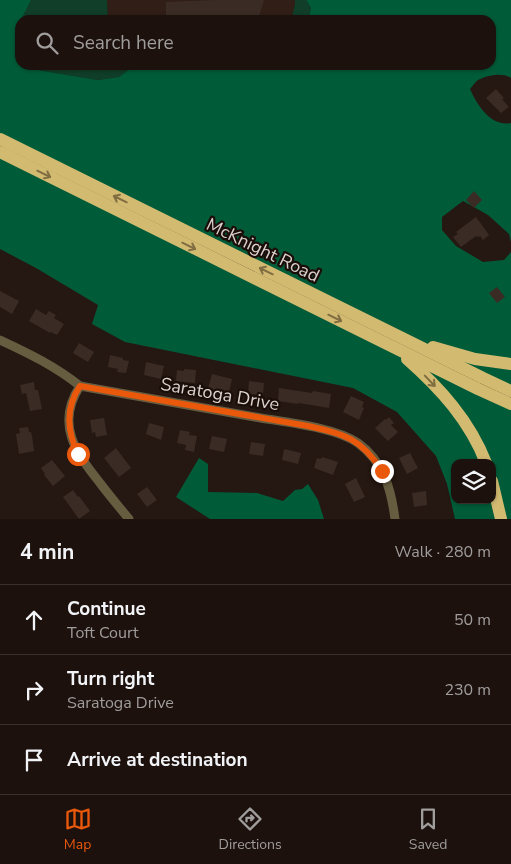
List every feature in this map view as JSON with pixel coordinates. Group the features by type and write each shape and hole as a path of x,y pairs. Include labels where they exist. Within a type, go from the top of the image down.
{"highway":[{"name":"McKnight Road","path":"0,139 396,342 478,389 511,404"},
{"name":"McKnight Road","path":"0,152 396,342 511,391"},
{"path":"396,342 511,364"},
{"path":"396,342 452,406 471,432 484,459"},
{"path":"496,498 501,519"}],"street":[{"name":"Saratoga Drive","path":"0,340 43,361 80,386 308,426 347,436 368,452 382,471 388,482 395,519"},
{"path":"80,386 70,405 70,434 73,445 85,465 128,519"}],"shaded area":[{"path":"107,0 295,0 292,15 108,15"}],"green space":[{"path":"0,0 31,0 24,15 15,15 15,70 38,70 98,80 119,77 128,70 496,70 496,15 309,15 311,8 306,0 511,0 511,78 499,75 486,77 478,80 470,89 486,114 497,122 511,123 511,242 509,234 488,215 463,201 442,217 442,230 456,246 483,262 504,260 511,252 511,391 0,139"},
{"path":"31,0 107,0 108,15 24,15"},
{"path":"295,0 306,0 311,8 309,15 292,15"},
{"path":"38,70 128,70 119,77 98,80"},
{"path":"0,152 511,404 511,519 455,519 452,504 496,504 496,459 451,459 451,502 447,484 436,456 397,412 353,388 125,342 92,324 98,305 0,249"},
{"path":"199,458 208,464 208,492 257,493 283,501 295,490 302,489 308,484 318,500 324,519 210,519 176,497"}],"building":[{"path":"264,0 260,15 166,15 166,2"},
{"path":"496,89 509,107 501,113 486,98"},
{"path":"474,191 482,200 474,208 466,200"},
{"path":"476,217 489,235 483,240 480,236 476,236 461,247 453,237 458,234 456,232"},
{"path":"497,287 505,297 497,303 489,293"},
{"path":"0,291 19,301 12,314 0,307"},
{"path":"36,309 46,315 49,311 56,315 54,318 64,324 57,335 29,321"},
{"path":"79,343 94,352 88,362 73,353"},
{"path":"110,355 129,361 126,373 117,372 118,369 108,367"},
{"path":"146,362 164,366 161,379 144,375"},
{"path":"184,369 196,370 195,383 176,381 177,370 184,371"},
{"path":"212,374 232,379 229,393 208,388"},
{"path":"249,381 264,383 263,395 248,394"},
{"path":"34,382 35,390 38,390 42,409 30,411 26,393 22,394 20,385"},
{"path":"279,388 331,394 329,408 278,401"},
{"path":"351,396 364,402 362,407 364,408 359,420 343,412"},
{"path":"389,417 394,423 391,425 398,432 388,441 375,428"},
{"path":"104,418 107,435 96,437 95,432 92,433 90,420"},
{"path":"149,423 164,427 161,440 146,434"},
{"path":"28,427 32,436 34,451 19,454 16,434 20,433 19,428"},
{"path":"180,430 190,432 189,435 197,436 194,452 185,450 186,445 177,443"},
{"path":"212,436 227,439 224,452 209,449"},
{"path":"251,442 265,444 263,456 249,454"},
{"path":"116,448 131,468 119,477 104,458"},
{"path":"284,449 301,453 298,464 282,460"},
{"path":"410,453 418,468 407,474 399,458"},
{"path":"322,457 338,462 333,475 314,468 317,458 321,459"},
{"path":"52,460 65,476 53,486 41,468"},
{"path":"356,478 365,497 354,502 345,484"},
{"path":"147,487 157,500 147,507 137,494"},
{"path":"73,490 90,511 79,519 63,497"},
{"path":"426,491 427,505 414,507 412,493"}],"route":[{"path":"78,454 70,434 69,414 70,405 80,386 333,432 347,436 358,443 376,461 382,471"}]}
